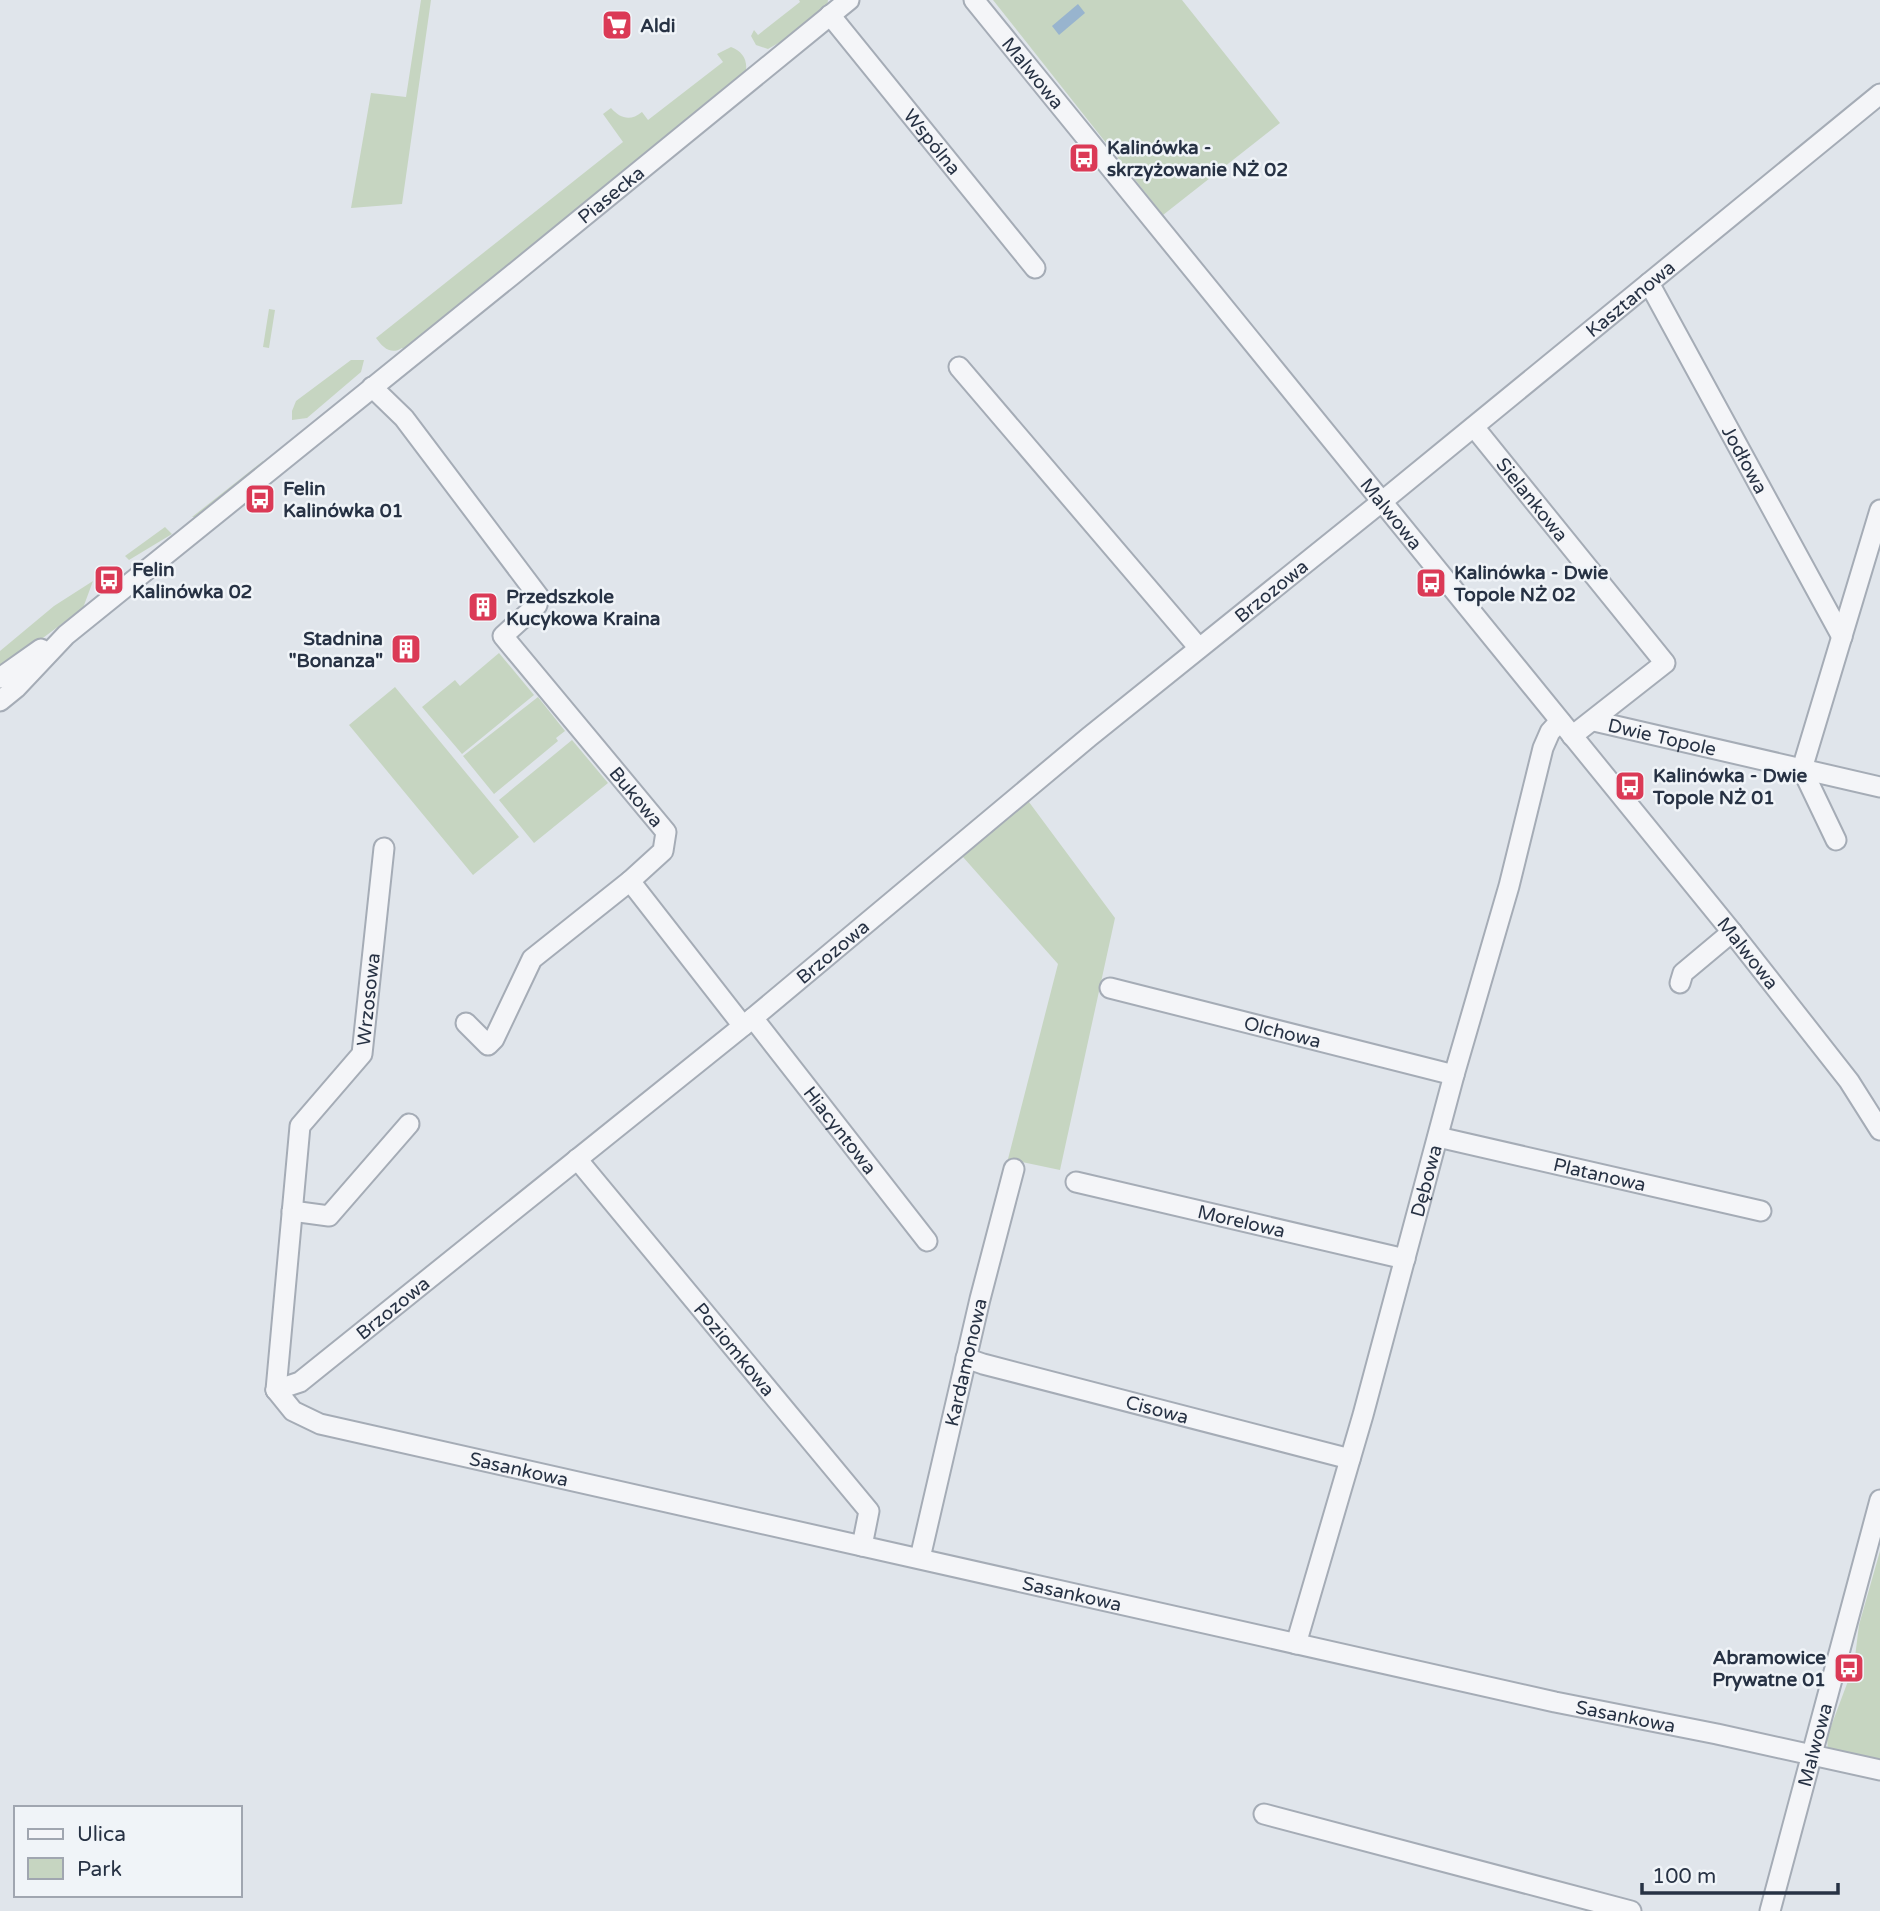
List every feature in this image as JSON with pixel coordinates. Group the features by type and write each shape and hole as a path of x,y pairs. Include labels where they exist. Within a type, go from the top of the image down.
{"street":[{"name":"Piasecka","path":"66,635 849,0"},
{"name":"Malwowa","path":"974,0 1732,932 1849,1081 1880,1130"},
{"name":"Wspólna","path":"830,15 1035,268"},
{"name":"Kasztanowa","path":"1382,502 1880,94"},
{"name":"Jodłowa","path":"1649,283 1842,637"},
{"path":"959,367 1199,648"},
{"name":"Bukowa","path":"372,387 404,418 539,597 537,605 503,636 666,832 663,851 630,881 532,959 494,1040 488,1045 466,1023"},
{"name":"Sielankowa","path":"1474,427 1665,663 1594,721"},
{"name":"Brzozowa","path":"276,1390 300,1381 748,1022 1089,737 1382,502"},
{"path":"1836,840 1802,769 1880,510"},
{"path":"0,678 66,635"},
{"path":"0,701 16,688 66,635"},
{"name":"Dwie Topole","path":"1566,729 1594,721 1880,787"},
{"name":"Dębowa","path":"1297,1644 1509,886 1542,748 1550,732 1566,729"},
{"name":"Wrzosowa","path":"276,1390 300,1126 362,1054 384,848"},
{"path":"630,881 748,1022"},
{"path":"1680,983 1683,973 1732,932"},
{"name":"Olchowa","path":"1111,988 1454,1075"},
{"name":"Hiacyntowa","path":"748,1022 928,1241"},
{"path":"292,1211 329,1216 409,1124"},
{"name":"Platanowa","path":"1438,1137 1761,1211"},
{"name":"Poziomkowa","path":"577,1159 869,1511 862,1546"},
{"name":"Kardamonowa","path":"920,1558 966,1358 1014,1169"},
{"name":"Morelowa","path":"1076,1182 1405,1259"},
{"name":"Cisowa","path":"966,1358 1350,1459"},
{"name":"Sasankowa","path":"276,1390 293,1411 320,1424 1555,1702 1880,1770"},
{"name":"Malwowa","path":"1770,1911 1880,1500"},
{"path":"1264,1814 1631,1911"}],"green space":[{"path":"421,0 431,0 402,204 351,208 371,93 406,97"},
{"path":"799,0 828,0 827,7 785,44 782,41 768,49 756,45 751,36 754,30 758,35 800,2"},
{"path":"993,0 1182,0 1280,123 1163,215"},
{"path":"731,47 739,51 744,58 745,74 405,350 402,348 391,351 379,342 376,338 623,142 603,114 611,108 625,118 642,112 648,120 723,62 717,54"},
{"path":"269,309 275,310 269,348 263,347"},
{"path":"351,360 364,360 361,372 307,418 292,420 296,401"},
{"path":"263,461 265,463 198,517 192,517"},
{"path":"165,527 172,534 129,560 125,556"},
{"path":"93,581 83,608 0,670 0,651 54,606"},
{"path":"499,653 534,695 462,754 422,707 455,680 460,686"},
{"path":"395,687 519,837 473,875 349,725"},
{"path":"538,697 565,731 556,738 558,741 494,794 463,756"},
{"path":"572,740 608,783 534,843 499,800"},
{"path":"1026,798 1115,918 1060,1170 1008,1159 1058,964 955,848"},
{"path":"1880,1551 1880,1762 1828,1752 1827,1737 1854,1665 1859,1625"}],"water":[{"path":"1078,4 1085,13 1059,35 1052,26"}],"place":[{"name":"Aldi","path":"617,25"},
{"name":"Kalinówka - skrzyżowanie NŻ 02","path":"1084,158"},
{"name":"Felin Kalinówka 01","path":"260,499"},
{"name":"Felin Kalinówka 02","path":"109,580"},
{"name":"Kalinówka - Dwie Topole NŻ 02","path":"1431,583"},
{"name":"Przedszkole Kucykowa Kraina","path":"483,607"},
{"name":"Stadnina \"Bonanza\"","path":"406,649"},
{"name":"Kalinówka - Dwie Topole NŻ 01","path":"1630,786"},
{"name":"Abramowice Prywatne 01","path":"1849,1668"}]}
